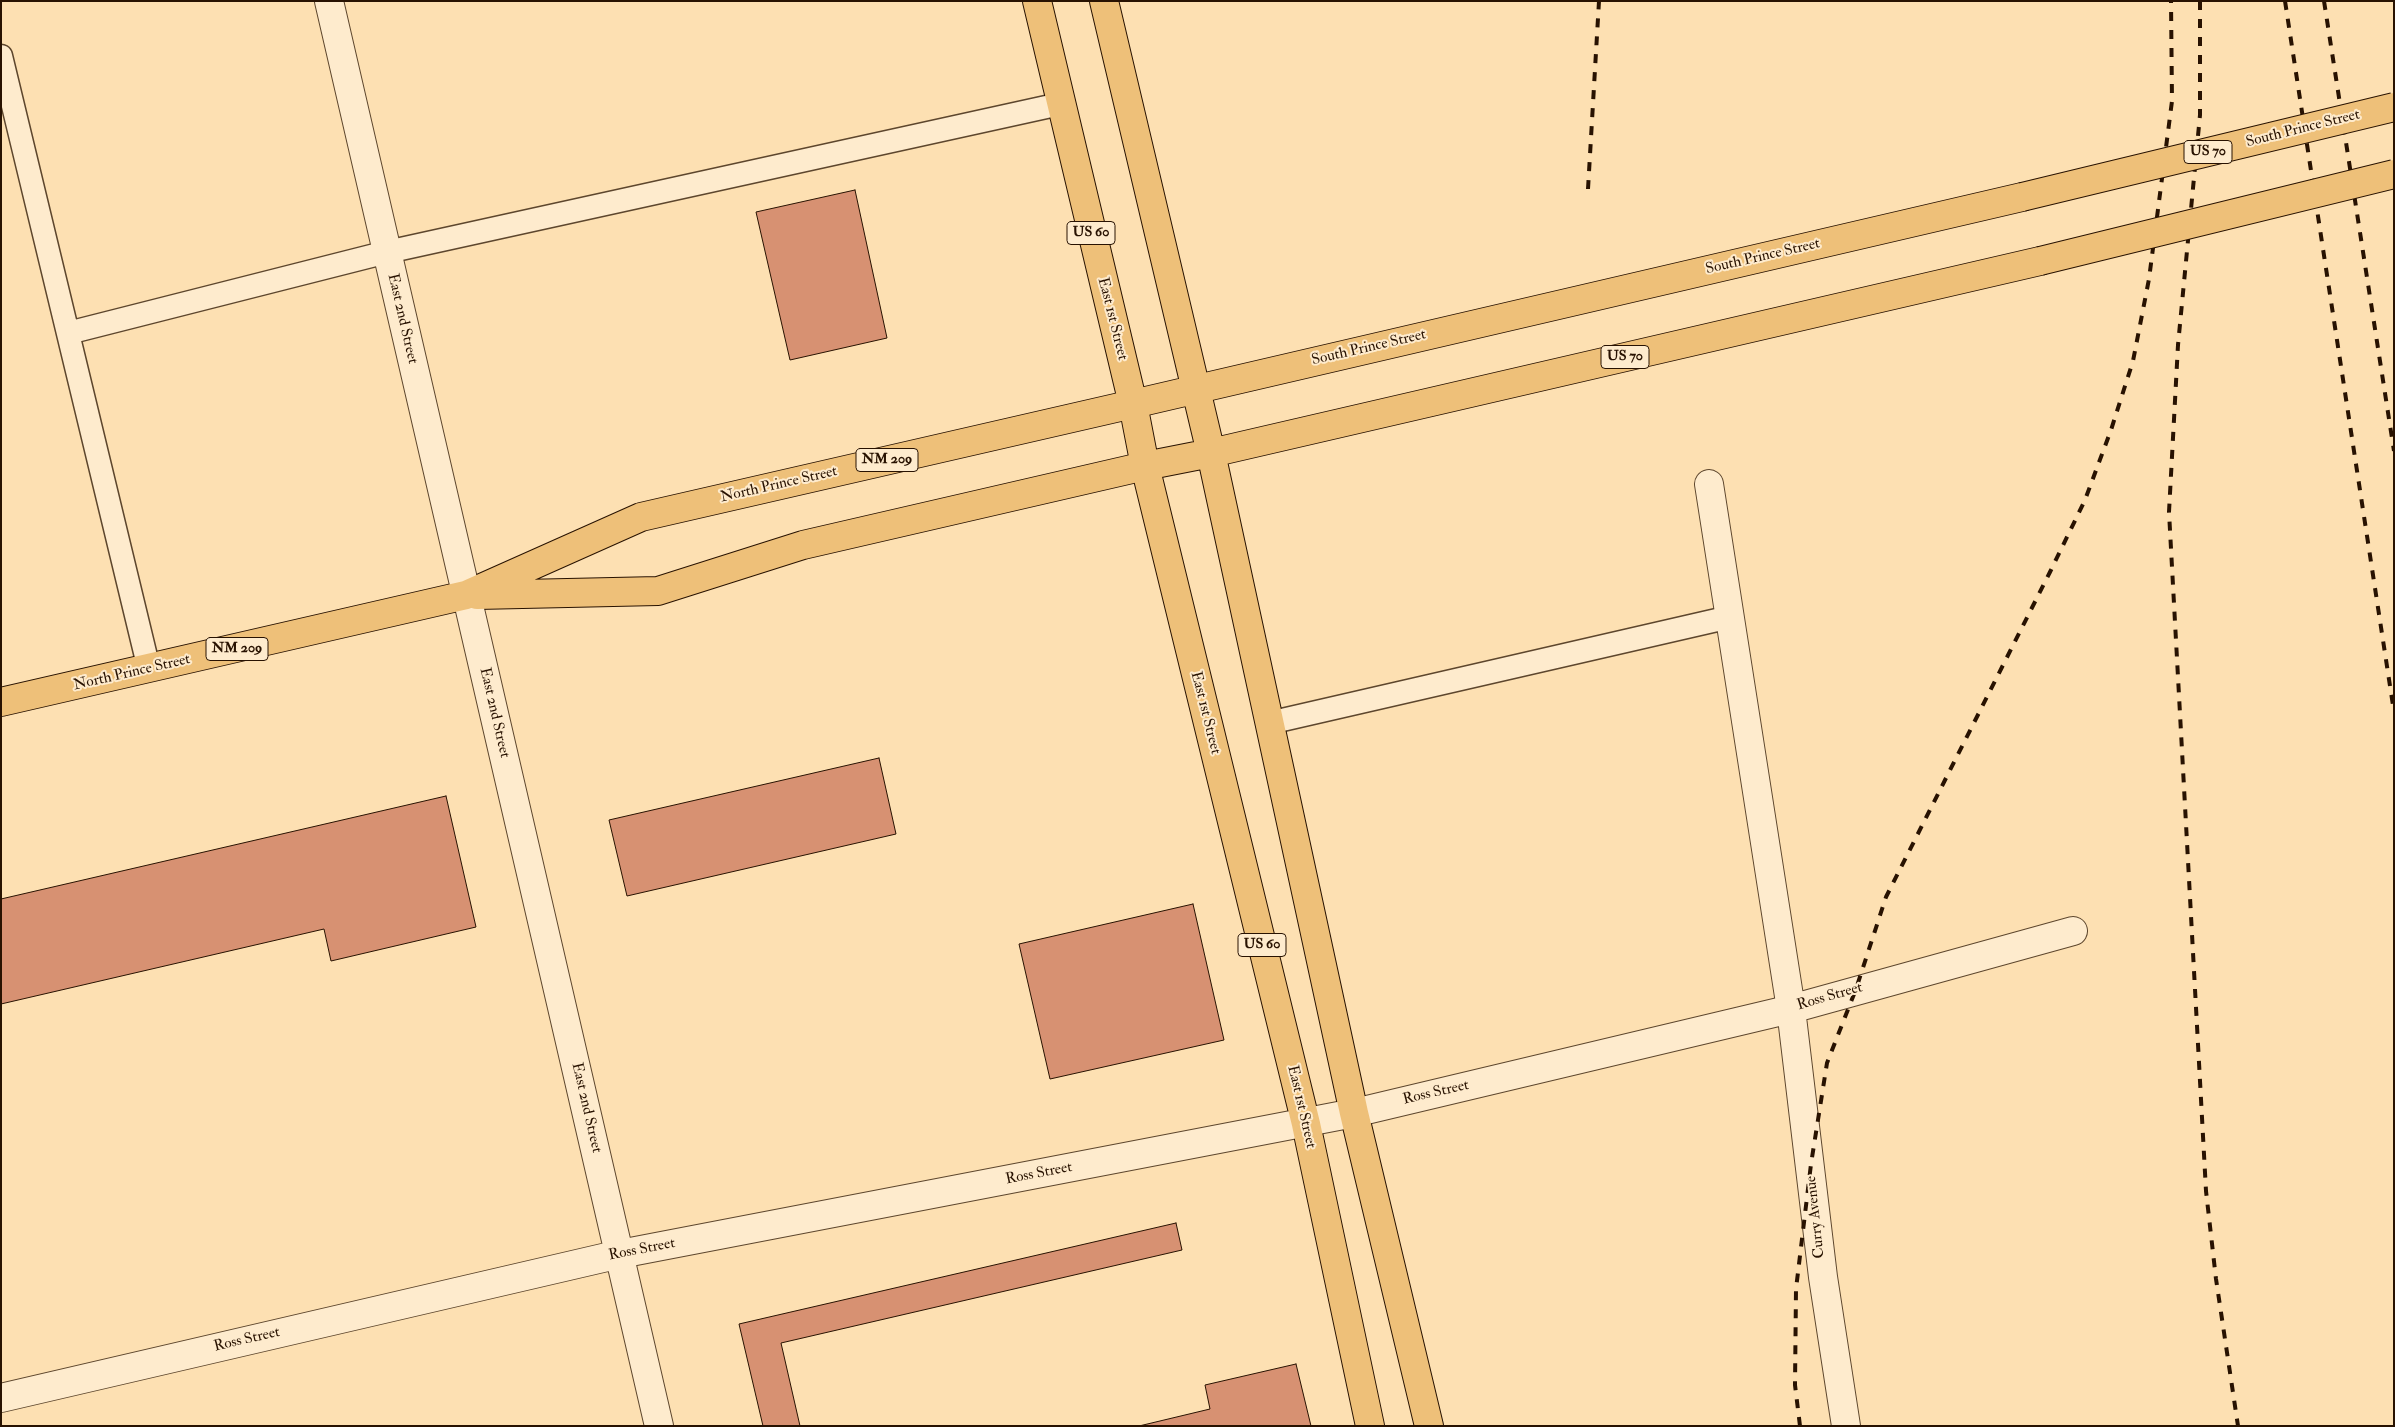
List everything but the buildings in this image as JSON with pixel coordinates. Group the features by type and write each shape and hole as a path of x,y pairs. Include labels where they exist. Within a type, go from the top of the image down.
{"main road":[{"name":"East 1st Street","path":"1036,1 1145,466 1306,1124 1370,1426"},
{"path":"1104,1 1194,389 1211,453 1354,1113 1429,1426"},
{"name":"South Prince Street","path":"1132,404 2022,197 2394,107"},
{"name":"US 70","path":"1145,466 1211,453 2040,261 2394,174"},
{"name":"North Prince Street","path":"1,702 466,595 641,516 1132,404"},
{"name":"North Prince Street","path":"466,595 658,591 802,545 1145,466"}],"street":[{"name":"East 2nd Street","path":"329,1 659,1426"},
{"name":"Curry Avenue","path":"1709,484 1791,1009 1823,1277 1846,1426"},
{"name":"Ross Street","path":"1,1398 620,1254 1306,1124 1791,1009 2073,931"}],"lane":[{"path":"1,56 149,669"},
{"path":"68,333 387,252 1060,104"},
{"path":"1269,723 1730,617"}],"railway":[{"path":"1588,189 1599,1"},
{"path":"1800,1426 1795,1385 1796,1289 1811,1164 1827,1063 1856,989 1886,897 2085,500 2111,430 2133,361 2149,279 2172,101 2171,1"},
{"path":"2200,1 2200,115 2178,345 2169,512 2206,1191 2216,1279 2238,1426"},
{"path":"2285,1 2394,712"},
{"path":"2324,1 2394,451"}]}
